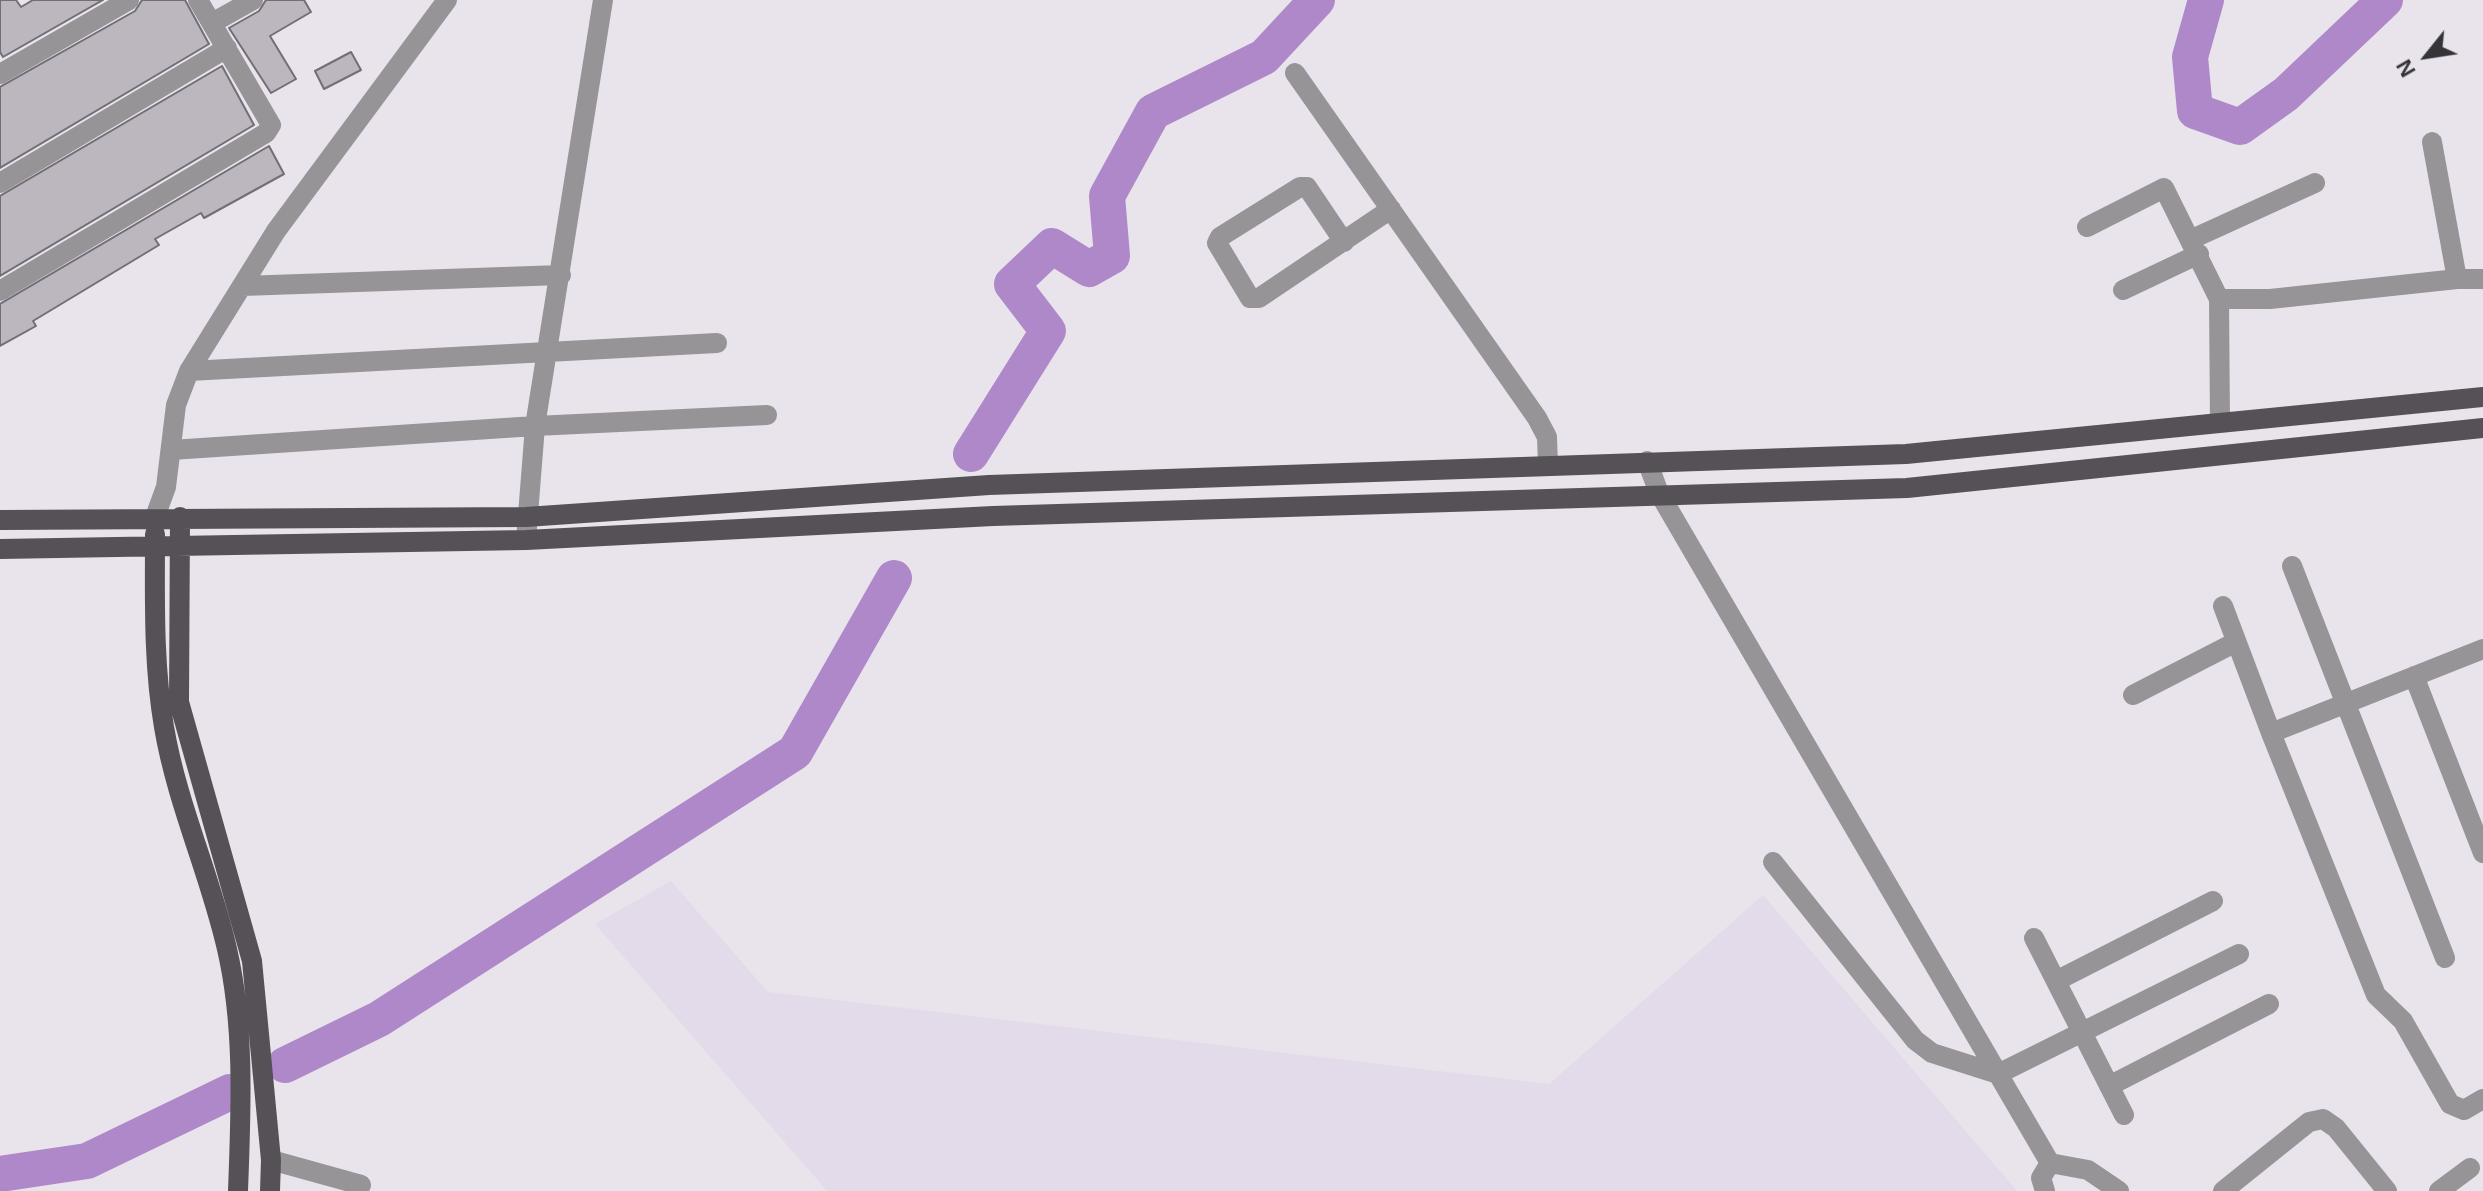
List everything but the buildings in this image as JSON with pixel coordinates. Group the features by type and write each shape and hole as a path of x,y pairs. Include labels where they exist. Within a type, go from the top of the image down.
{"main road":[{"path":"0,520 526,517 989,485 1906,454 2483,397"},
{"path":"0,549 526,540 993,516 1659,493 1907,488 2483,428"},
{"path":"155,517 157,678 163,725 188,828 227,946 236,997 238,1191"},
{"path":"180,517 179,702 252,961 271,1160 270,1191"},
{"path":"239,1158 271,1160"}],"street":[{"path":"0,74 129,0"},
{"path":"0,291 266,133 271,125 198,0"},
{"path":"212,23 253,0"},
{"path":"155,517 166,487 176,405 189,371 285,218 447,0"},
{"path":"526,540 535,426 603,0"},
{"path":"0,183 227,48"},
{"path":"1295,73 1543,427 1548,465"},
{"path":"2432,142 2457,279"},
{"path":"2123,290 2195,246 2315,183"},
{"path":"1344,242 1307,187 1300,187 1220,237 1217,243 1254,299 1344,242 1391,209"},
{"path":"2087,227 2164,188 2219,299 2220,422"},
{"path":"242,286 561,275"},
{"path":"2219,299 2270,299 2457,279 2483,279"},
{"path":"189,371 717,343"},
{"path":"171,450 535,426 767,415"},
{"path":"1647,461 1659,493 2050,1163 2088,1170 2119,1191"},
{"path":"166,487 180,517"},
{"path":"2292,566 2445,958"},
{"path":"2223,606 2376,995 2403,1021 2450,1104 2464,1110 2483,1099"},
{"path":"2133,695 2236,642"},
{"path":"2271,733 2483,649"},
{"path":"2414,676 2483,853"},
{"path":"1773,862 1915,1040 1932,1053 1998,1074 2083,1035 2239,954"},
{"path":"2056,981 2213,901"},
{"path":"2034,938 2124,1115"},
{"path":"2109,1086 2269,1004"},
{"path":"2223,1191 2246,1185 2309,1122 2323,1119 2336,1128 2387,1191"},
{"path":"271,1160 365,1189"},
{"path":"2045,1191 2041,1178 2050,1163"},
{"path":"2439,1191 2470,1168"}],"shaded area":[{"path":"671,881 768,992 1549,1084 1763,895 2017,1191 827,1191 595,924"}],"waterway":[{"path":"971,454 1048,331 1012,284 1052,246 1089,269 1112,256 1107,196 1153,112 1264,57 1317,0"},
{"path":"2206,0 2190,57 2195,111 2240,127 2286,94 2385,0"},
{"path":"285,1065 379,1019 795,752 894,578"},
{"path":"0,1174 87,1161 230,1092"}]}
